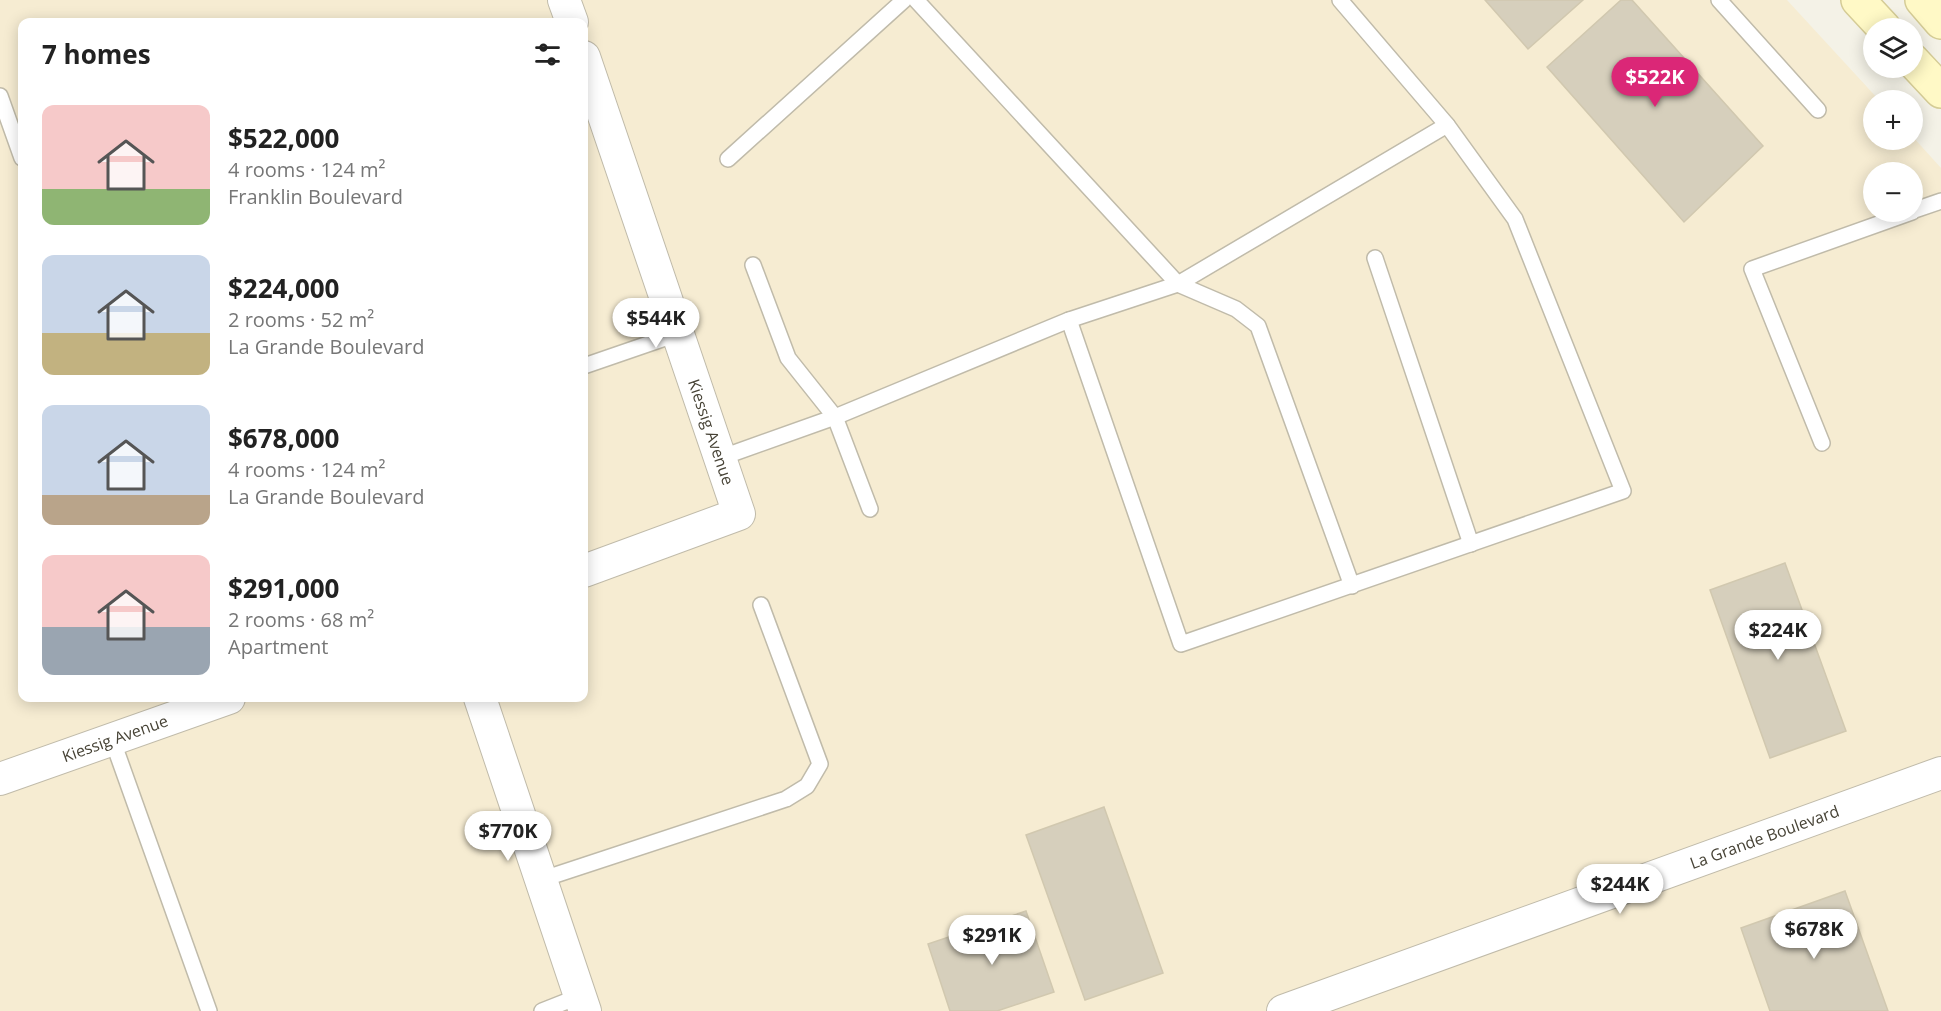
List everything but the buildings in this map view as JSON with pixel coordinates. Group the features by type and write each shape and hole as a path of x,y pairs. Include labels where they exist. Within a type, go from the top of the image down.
{"main road":[{"path":"1858,0 1875,18"},
{"path":"1922,0 1941,22"},
{"path":"1923,72 1941,92"}],"street":[{"path":"564,0 571,18"},
{"name":"Kiessig Avenue","path":"588,79 739,514 588,570"},
{"name":"Kiessig Avenue","path":"0,779 218,702"},
{"path":"481,702 583,1004"},
{"name":"La Grande Boulevard","path":"1283,1011 1941,773"}],"lane":[{"path":"728,159 904,0"},
{"path":"916,0 1178,284 1236,309 1258,326 1352,586"},
{"path":"1069,320 1181,644 1623,491 1515,219 1447,125 1340,0"},
{"path":"1719,0 1818,110"},
{"path":"0,96 18,147"},
{"path":"720,458 835,417 1069,320 1178,284 1447,125"},
{"path":"1923,209 1939,206"},
{"path":"1822,443 1752,269 1882,222"},
{"path":"1375,258 1471,544"},
{"path":"753,265 788,358 835,417 870,509"},
{"path":"588,365 677,334"},
{"path":"540,880 786,799 807,786 820,764 762,605"},
{"path":"112,739 209,1011"},
{"path":"542,1011 583,1004"}],"shaded area":[{"path":"0,0 1787,0 1870,90 1863,90 1863,150 1923,150 1923,148 1941,168 1941,1011 0,1011"}]}
